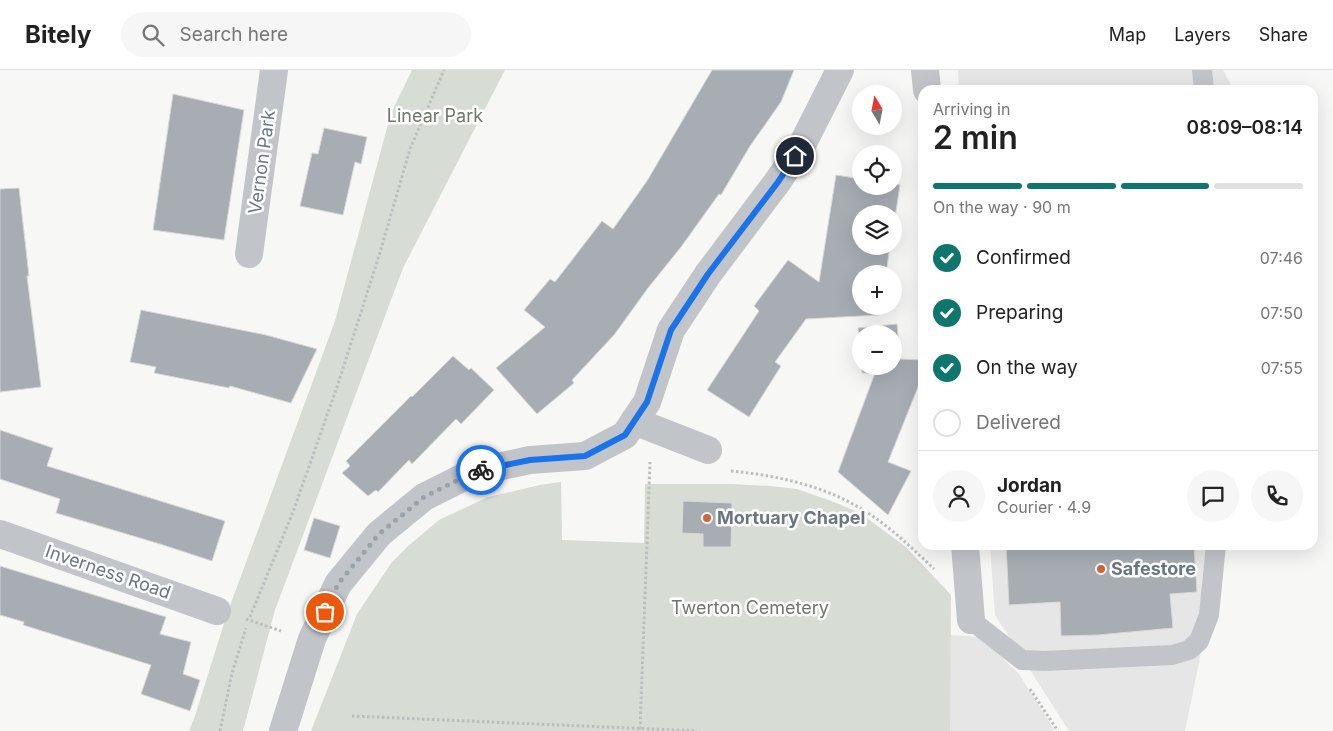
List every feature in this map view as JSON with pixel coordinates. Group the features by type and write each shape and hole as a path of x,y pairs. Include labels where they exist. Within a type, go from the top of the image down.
{"street":[{"name":"Vernon Park","path":"249,254 274,70"},
{"path":"283,731 312,639 338,584 379,534 424,497 474,472 530,460 585,456 625,435 647,402 671,330 708,274 778,182 804,143 840,70"},
{"path":"925,70 926,85"},
{"path":"634,421 708,450"},
{"name":"Inverness Road","path":"0,534 217,611"},
{"path":"965,550 971,620"}],"lane":[{"path":"1202,70 1204,85"},
{"path":"971,620 1022,660 1045,661 1172,655 1188,650 1199,641 1209,615 1216,550"}],"path":[{"path":"220,731 232,673 245,631 292,512 338,384 378,259 410,149 444,70"},
{"path":"640,729 650,463 659,431"},
{"path":"708,450 707,469 757,474 804,484 853,504 901,538 936,570"},
{"path":"352,716 697,731"}],"shaded area":[{"path":"958,70 1223,70 1231,85 959,85"},
{"path":"990,550 1222,550 1185,731 1069,731 995,615"},
{"path":"950,635 981,637 1019,674 1055,731 950,731"}],"green space":[{"name":"Linear Park","path":"412,70 505,70 403,268 275,610 243,731 189,731 227,614 335,321 391,113"},
{"name":"Twerton Cemetery","path":"561,482 562,540 644,543 645,484 731,484 797,489 860,513 906,547 951,595 950,731 311,731 357,614 392,562 407,547 439,520 488,497"}],"building":[{"path":"712,70 794,70 781,102 750,146 721,195 719,194 614,335 572,380 574,383 537,414 496,368 545,327 524,310 550,279 555,282 602,221 613,229 647,181"},
{"path":"173,94 244,110 224,240 153,230"},
{"path":"324,128 367,137 361,164 355,162 343,215 300,206 312,153 318,154"},
{"path":"836,175 852,178 852,195 898,195 897,205 852,205 852,255 889,255 887,265 852,265 852,315 879,315 806,319 775,362 781,366 749,417 707,390 759,311 754,306 788,260 819,282"},
{"path":"19,188 29,276 27,276 41,387 0,392 0,189"},
{"path":"141,310 266,335 317,349 291,403 230,386 229,388 154,373 156,367 130,362"},
{"path":"453,356 469,370 471,368 494,390 461,424 456,419 412,464 409,460 378,492 376,490 368,496 342,473 350,466 346,461"},
{"path":"902,359 918,360 918,387 888,462 911,471 888,515 838,472 874,375 902,375"},
{"path":"0,430 53,448 47,466 225,521 212,561 56,513 60,499 0,479"},
{"name":"Mortuary Chapel","path":"683,501 732,503 731,547 703,547 703,534 682,533"},
{"path":"314,518 340,526 330,558 304,550"},
{"name":"Safestore","path":"1006,550 1194,550 1197,592 1170,594 1173,628 1098,635 1061,636 1060,602 1009,605"},
{"path":"0,566 166,617 160,634 191,642 183,674 200,680 190,711 141,694 151,665 23,625 24,622 0,615"}],"way so far":[{"path":"325,612 338,584 379,534 424,497 481,470"}],"place":[{"name":"Mortuary Chapel","path":"707,518"},
{"name":"Safestore","path":"1101,569"}],"route":[{"path":"481,470 530,460 585,456 625,435 647,402 671,330 708,274 778,182 795,156"}]}
